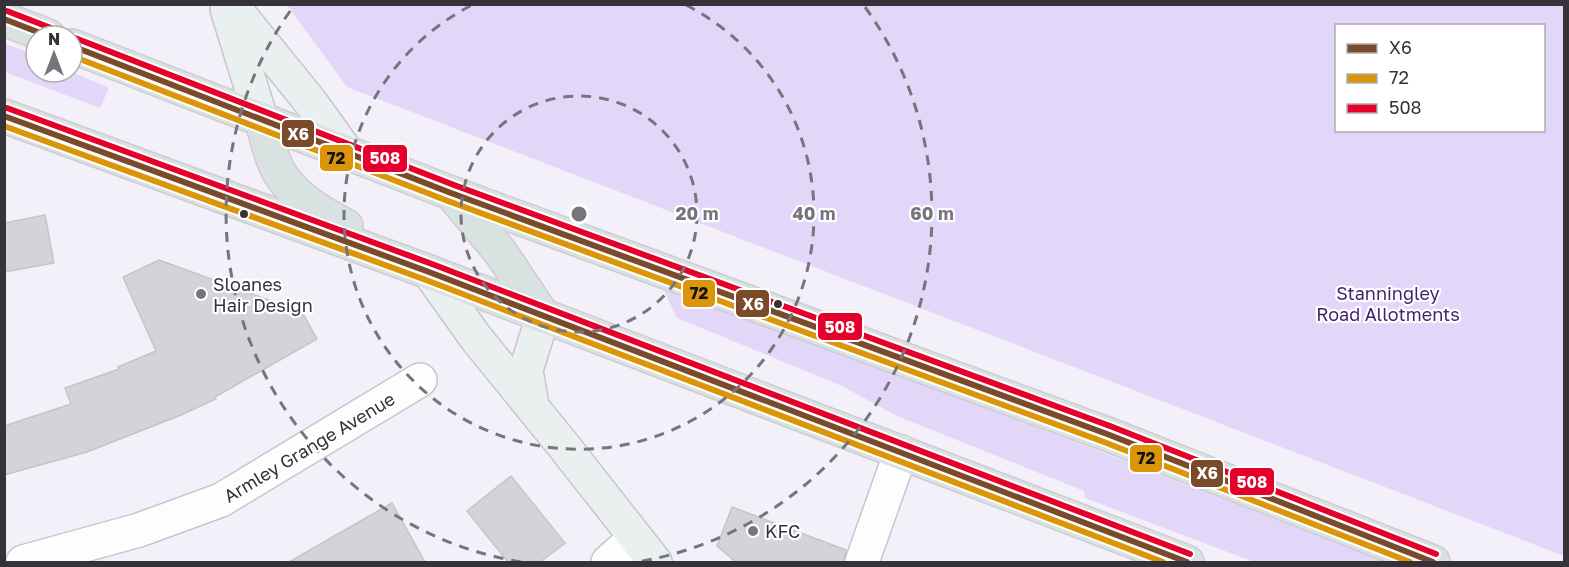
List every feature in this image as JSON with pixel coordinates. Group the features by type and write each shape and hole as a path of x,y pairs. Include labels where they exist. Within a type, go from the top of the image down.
{"main road":[{"path":"4,19 24,27"},
{"path":"84,50 451,193 1107,434 1433,562"},
{"path":"4,116 429,272 1187,562"},
{"path":"261,119 276,165 285,182 314,209 429,272"},
{"path":"451,193 501,253 543,316"}],"street":[{"path":"225,4 261,119"},
{"path":"231,4 312,104 345,150"},
{"path":"429,272 476,338 645,550 608,562"},
{"path":"532,406 526,370 543,316"},
{"name":"Armley Grange Avenue","path":"23,562 139,530 221,500 420,380"},
{"path":"862,562 901,452"}],"green space":[{"name":"Stanningley Road Allotments","path":"287,5 1564,5 1564,556 347,87"},
{"path":"4,43 24,51 24,79 5,72"},
{"path":"84,77 109,88 100,108 37,84 84,84"},
{"path":"664,291 896,373 1387,562 1254,562 1085,498 1084,491 897,416 842,386 677,318"}],"building":[{"path":"45,215 54,263 4,272 4,223"},
{"path":"159,260 302,312 317,339 215,397 216,399 181,415 87,452 4,475 4,426 71,404 65,388 119,369 118,367 156,351 123,277"},
{"path":"511,476 565,543 540,562 508,562 467,511"},
{"path":"392,503 425,562 289,562 357,523"},
{"name":"KFC","path":"732,507 846,550 844,562 736,562 717,546"}],"transit line":[{"name":"508","path":"7,11 41,24"},
{"name":"X6","path":"4,19 24,27"},
{"name":"508","path":"84,41 454,185 1110,426 1436,554"},
{"name":"X6","path":"84,51 451,193 1107,434 1433,562"},
{"name":"72","path":"84,61 448,201 1104,442 1410,562"},
{"name":"508","path":"7,108 432,264 1190,554"},
{"name":"X6","path":"4,116 429,272 1187,562"},
{"name":"72","path":"4,126 426,280 1163,562"}],"place":[{"name":"Sloanes Hair Design","path":"201,294"},
{"name":"KFC","path":"753,531"}]}
